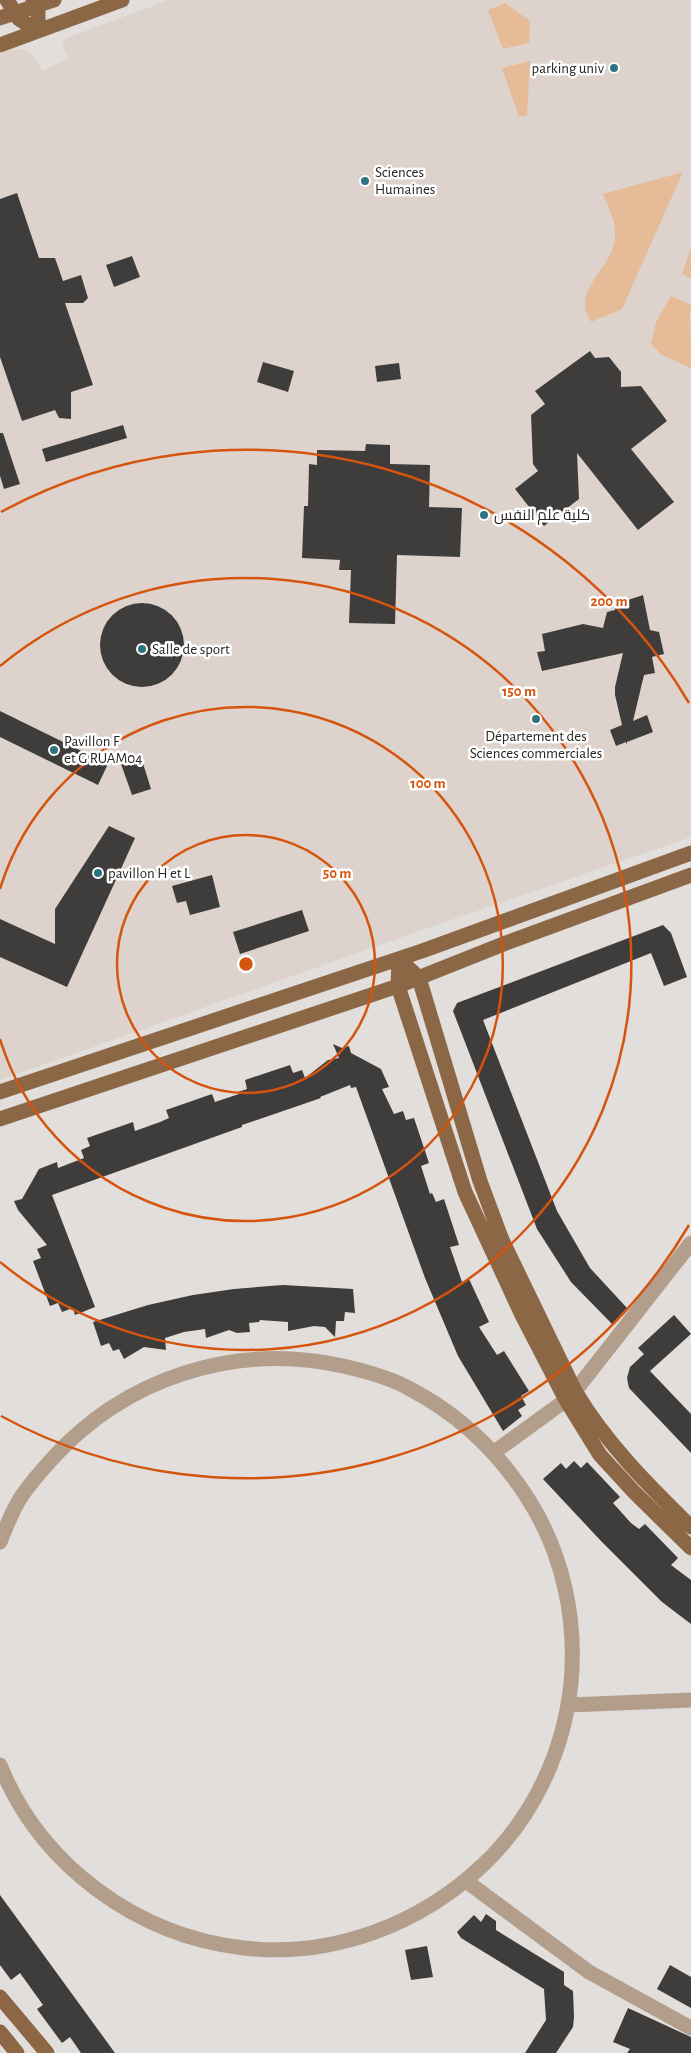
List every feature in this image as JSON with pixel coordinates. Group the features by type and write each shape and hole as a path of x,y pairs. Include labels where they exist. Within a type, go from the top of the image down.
{"main road":[{"path":"7,10 54,0"},
{"path":"0,45 122,0"},
{"path":"35,3 39,18 38,31"},
{"path":"7,10 38,31"},
{"path":"0,1092 399,959 691,853"},
{"path":"0,1119 398,986 515,940 691,875"},
{"path":"399,959 419,978 480,1181 502,1240 571,1396 600,1455 634,1492 691,1548"},
{"path":"399,959 398,986 465,1192 522,1315 571,1396 584,1406 632,1469 691,1527"},
{"path":"0,1997 47,2053"},
{"path":"0,2032 17,2053"}],"street":[{"path":"494,1453 571,1396 691,1243"},
{"path":"0,1542 21,1498 67,1442 97,1417 130,1395 166,1378 204,1366 243,1360 282,1358 322,1361 360,1370 410,1388 465,1425 494,1453 518,1483 533,1508 554,1552 566,1589 572,1627 573,1666 568,1705 558,1745 543,1784 522,1820 496,1852 466,1881 434,1904 399,1923 353,1940 324,1946 284,1950 245,1948 206,1942 168,1930 132,1914 99,1892 69,1867 42,1838 20,1805 0,1765"},
{"path":"568,1705 691,1700"},
{"path":"466,1881 589,1972 691,2028"}],"shaded area":[{"path":"169,0 691,0 691,837 419,931 0,1080 0,54 9,50 21,49 31,53 43,71 68,58 62,44 66,38"},
{"path":"505,3 530,21 529,43 503,49 488,10"},
{"path":"530,61 527,116 519,117 502,68"},
{"path":"683,172 622,309 591,322 585,309 586,297 606,262 614,243 614,222 603,194"},
{"path":"691,248 691,278 682,274"},
{"path":"671,296 691,305 691,368 660,354 651,343 656,322"}],"building":[{"path":"17,193 39,258 55,258 63,281 81,275 88,298 83,303 65,303 93,385 71,392 71,419 59,418 55,410 22,421 0,357 0,199"},
{"path":"132,256 140,277 114,287 106,265"},
{"path":"590,351 595,358 609,357 621,372 621,387 641,386 667,421 631,449 674,502 638,530 577,453 579,499 544,526 515,489 538,471 533,464 531,415 545,404 535,391"},
{"path":"263,362 294,371 288,392 257,382"},
{"path":"399,363 401,379 377,382 375,366"},
{"path":"123,425 127,438 46,462 42,449"},
{"path":"0,433 3,433 20,484 4,489 0,476"},
{"path":"366,444 390,445 390,464 430,465 429,507 462,508 460,557 397,555 395,624 349,623 351,570 339,570 340,560 302,558 304,506 308,506 309,464 317,465 317,450 365,451"},
{"path":"643,595 650,630 659,632 664,654 652,657 655,673 644,675 633,721 647,715 653,732 627,742 627,745 626,742 616,746 610,730 622,725 615,687 623,653 542,671 537,652 545,651 542,634 583,624 603,628 607,612 615,610 616,604"},
{"name":"Salle de sport","path":"142,603 158,606 172,615 181,629 184,645 181,661 172,675 158,684 142,687 126,684 112,675 103,661 100,645 103,629 112,615 126,606"},
{"name":"Pavillon F et G RUAM04","path":"0,711 108,764 98,785 0,737"},
{"path":"141,757 151,789 132,795 121,764"},
{"name":"pavillon H et L","path":"109,826 135,838 67,987 0,957 0,919 55,944 55,909"},
{"path":"212,875 220,907 190,915 186,901 177,903 172,886"},
{"path":"302,910 309,931 240,954 233,932"},
{"path":"663,925 671,933 687,977 664,986 651,953 483,1020 557,1211 590,1268 627,1308 612,1324 571,1282 537,1229 453,1011 457,1003"},
{"path":"333,1044 342,1048 349,1046 351,1053 381,1069 389,1087 382,1089 394,1114 403,1111 406,1120 414,1118 429,1163 421,1166 430,1194 432,1193 436,1202 444,1199 459,1245 450,1247 462,1282 469,1279 489,1322 479,1327 497,1355 504,1351 529,1391 521,1396 526,1405 518,1410 522,1416 503,1431 458,1356 425,1278 356,1087 351,1088 350,1085 321,1098 52,1195 95,1307 75,1315 73,1308 62,1312 58,1303 50,1306 33,1261 41,1258 37,1249 47,1245 18,1210 14,1201 22,1199 39,1169 57,1162 58,1168 84,1158 81,1150 90,1146 87,1138 133,1122 135,1131 169,1118 166,1110 212,1094 215,1102 239,1094 238,1092 247,1089 245,1080 290,1065 293,1073 302,1070 305,1078 328,1060 339,1058"},
{"path":"283,1285 353,1289 355,1313 345,1312 344,1321 336,1321 335,1337 325,1327 314,1326 288,1331 288,1322 260,1320 259,1322 249,1323 250,1332 237,1333 229,1330 206,1338 205,1329 184,1332 165,1338 166,1350 144,1347 124,1359 119,1349 113,1351 109,1343 101,1346 93,1322 148,1305 193,1295"},
{"path":"674,1315 691,1334 650,1371 691,1414 691,1453 629,1388 627,1378 630,1367 644,1354 638,1348"},
{"path":"574,1461 581,1468 587,1462 620,1497 613,1503 631,1523 639,1529 645,1524 678,1558 671,1565 691,1580 691,1624 662,1602 543,1479 561,1463 566,1469"},
{"path":"0,1895 115,2053 81,2053 70,2037 62,2043 37,2009 43,2005 20,1973 11,1980 0,1965"},
{"path":"486,1914 496,1921 496,1930 564,1972 564,1985 573,1991 574,2017 573,2027 556,2053 525,2053 546,2020 544,1989 461,1938 457,1932 474,1915 481,1922"},
{"path":"427,1946 433,1977 411,1980 405,1950"},
{"path":"670,1965 691,1977 691,2008 657,1989"},
{"path":"628,2008 691,2037 691,2053 627,2053 630,2049 613,2042"}],"place":[{"name":"parking univ","path":"614,68"},
{"name":"Sciences Humaines","path":"365,181"},
{"name":"كلية علم النفس","path":"484,515"},
{"name":"Salle de sport","path":"142,649"},
{"name":"Département des Sciences commerciales","path":"536,719"},
{"name":"Pavillon F et G RUAM04","path":"54,750"},
{"name":"pavillon H et L","path":"98,873"}]}
